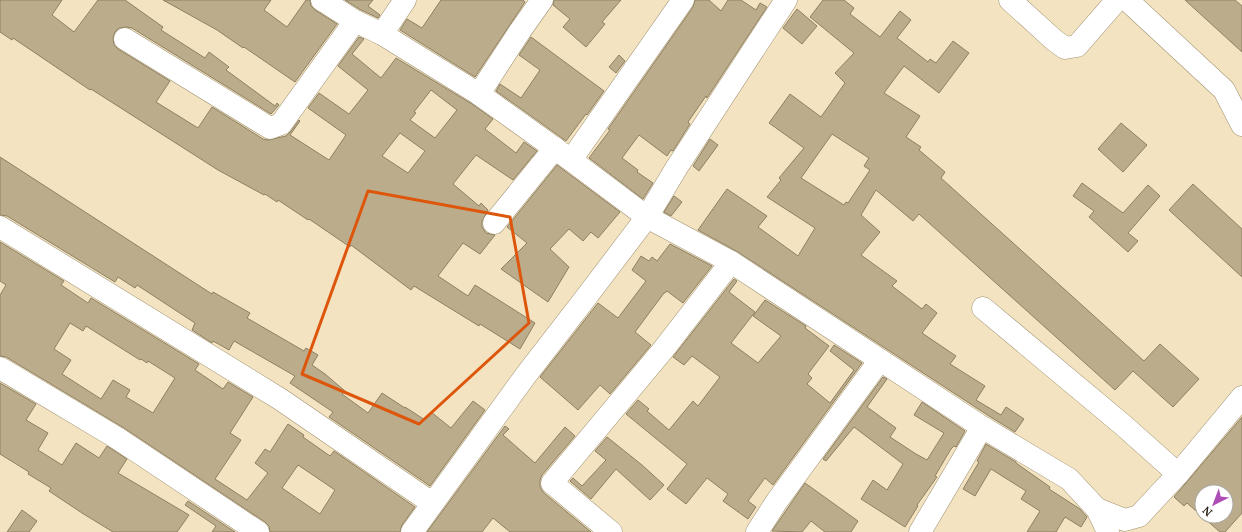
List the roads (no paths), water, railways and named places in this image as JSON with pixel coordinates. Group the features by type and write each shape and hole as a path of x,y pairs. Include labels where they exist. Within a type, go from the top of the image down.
{"street":[{"path":"322,0 382,34 479,94 563,154 646,217 731,262 982,427 1069,479 1097,509 1108,532"},
{"path":"382,34 405,0"},
{"path":"479,94 542,0"},
{"path":"494,223 563,154 683,0"},
{"path":"412,532 526,375 646,217 677,166 786,0"},
{"path":"1010,0 1054,40 1065,48 1077,46 1117,0"},
{"path":"1127,0 1224,90 1242,125"},
{"path":"125,39 270,128 281,124 355,20"},
{"path":"0,226 280,399 432,503"},
{"path":"611,532 552,483 663,350 731,262"},
{"path":"983,308 1123,425 1178,474"},
{"path":"757,532 777,501 880,360"},
{"path":"0,368 117,438 258,532"},
{"path":"1097,509 1124,520 1138,516 1178,474 1242,397"},
{"path":"920,532 982,427"}]}
